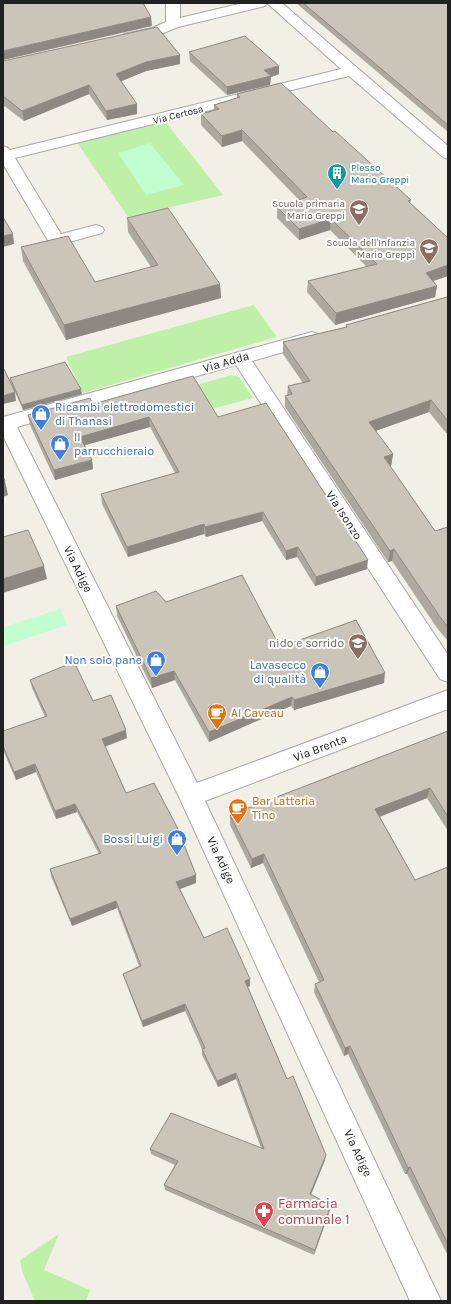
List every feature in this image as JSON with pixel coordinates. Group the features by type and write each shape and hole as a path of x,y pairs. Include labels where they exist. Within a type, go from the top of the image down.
{"street":[{"path":"173,3 173,24"},
{"path":"118,40 156,31 173,24 260,3"},
{"path":"274,3 350,71 448,154"},
{"name":"Via Certosa","path":"4,154 350,71"},
{"path":"4,154 56,240 96,230"},
{"name":"Via Adda","path":"5,423 327,334"},
{"name":"Via Isonzo","path":"241,358 448,673"},
{"name":"Via Adige","path":"5,423 191,796 426,1301"},
{"name":"Via Brenta","path":"191,796 448,699"}],"green space":[{"path":"164,120 223,195 128,217 76,141"},
{"path":"150,143 184,185 146,195 118,153"},
{"path":"254,305 277,337 83,393 66,357"},
{"path":"231,375 239,377 253,398 208,410 193,386"},
{"path":"60,609 67,625 3,646 3,627"},
{"path":"59,1234 44,1270 90,1290 86,1301 35,1301 22,1271 20,1260"}],"building":[{"path":"3,3 143,3 151,17 3,51"},
{"path":"303,3 448,3 448,125"},
{"path":"157,27 180,55 146,62 116,74 137,104 106,111 89,85 22,111 3,96 3,61"},
{"path":"245,36 279,66 264,70 271,76 227,87 189,52"},
{"name":"Plesso Mario Greppi","path":"281,83 333,132 335,131 411,200 408,201 448,238 448,265 426,273 437,286 336,313 308,281 377,264 331,219 299,229 277,207 307,197 242,130 222,136 201,114 219,109 214,105 240,97 237,94"},
{"path":"168,208 220,284 64,325 21,247 68,236 95,282 158,265 127,218"},
{"path":"3,217 13,234 3,236"},
{"path":"447,297 448,421 431,400 369,422 393,454 384,457 435,531 448,527 448,627 394,549 390,551 285,396 292,394 288,386 310,381 283,342 347,327 346,325"},
{"path":"65,362 81,389 22,405 10,378"},
{"path":"3,369 15,392 3,396"},
{"path":"193,376 218,417 266,403 368,560 316,577 298,547 286,551 263,512 205,527 204,524 127,547 101,494 179,472 149,417 80,437 92,460 54,470 28,415 90,398 93,404"},
{"path":"28,530 44,566 3,579 3,537"},
{"path":"242,575 280,647 356,620 385,673 294,700 292,697 209,732 174,671 151,678 116,606 156,591 166,602"},
{"path":"74,662 93,701 111,695 126,730 102,739 126,793 154,783 178,829 196,875 176,882 204,938 227,928 250,979 245,981 287,1079 293,1076 326,1155 310,1194 331,1205 315,1250 164,1185 178,1161 150,1149 171,1113 264,1149 236,1073 217,1081 202,1049 205,1048 185,1004 142,1021 123,974 141,966 116,901 70,919 50,869 101,853 75,804 55,811 35,764 14,772 3,746 3,731 47,716 30,680"},
{"path":"448,731 448,817 430,788 375,809 415,880 448,867 448,1244 410,1167 408,1168 350,1046 345,1048 315,984 324,980 264,854 252,859 230,815"}],"place":[{"name":"Plesso Mario Greppi","path":"337,190"},
{"name":"Scuola primaria Mario Greppi","path":"359,226"},
{"name":"Scuola dell'Infanzia Mario Greppi","path":"429,265"},
{"name":"Ricambi elettrodomestici di Thanasi","path":"41,431"},
{"name":"Il parrucchieraio","path":"60,461"},
{"name":"nido e sorrido","path":"358,660"},
{"name":"Non solo pane","path":"156,677"},
{"name":"Lavasecco di qualità","path":"320,689"},
{"name":"Al Caveau","path":"217,730"},
{"name":"Bar Latteria Tino","path":"238,825"},
{"name":"Bossi Luigi","path":"177,856"},
{"name":"Farmacia comunale 1","path":"264,1228"}]}
